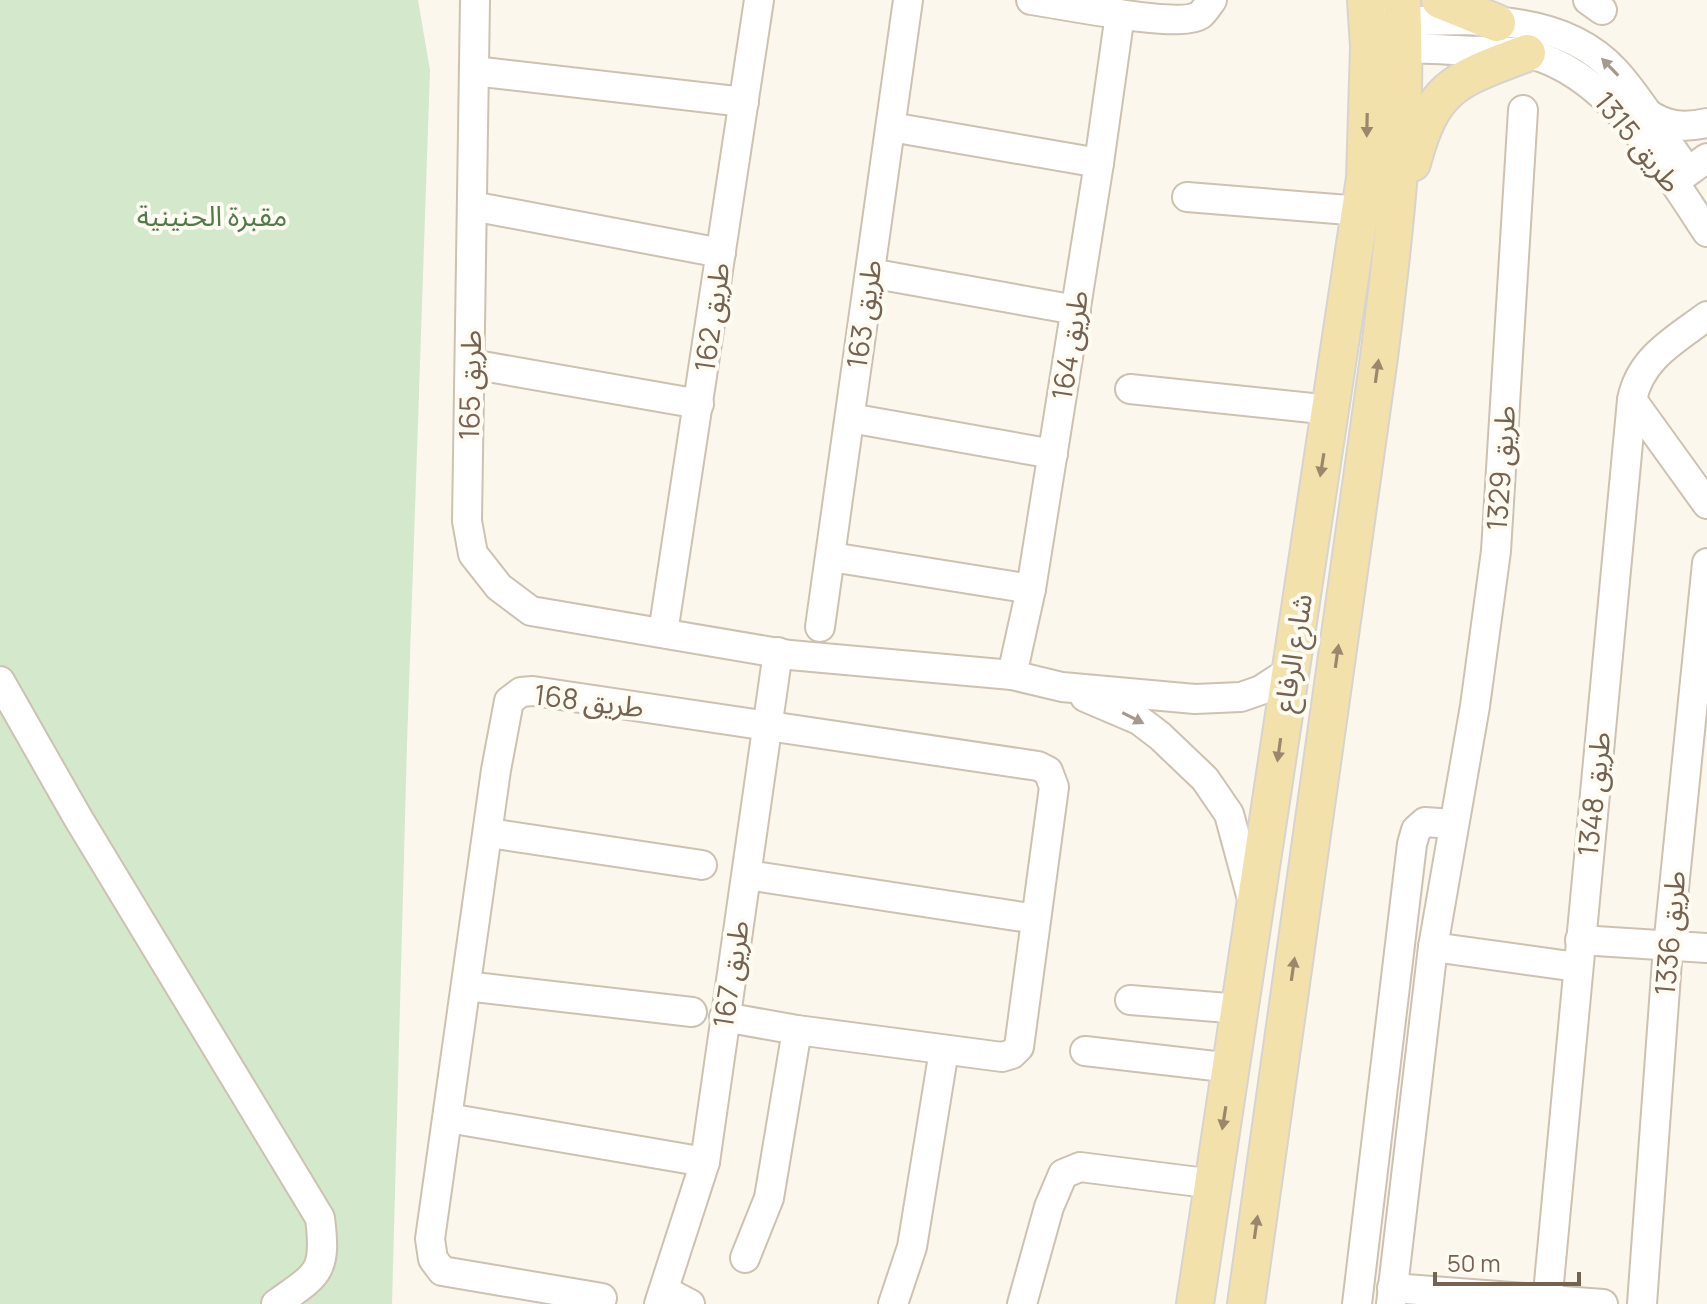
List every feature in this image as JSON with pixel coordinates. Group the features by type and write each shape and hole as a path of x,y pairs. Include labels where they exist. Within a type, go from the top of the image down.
{"main road":[{"path":"1440,0 1497,23"},
{"name":"شارع الرفاع","path":"1195,1304 1361,211 1385,23"},
{"name":"شارع الرفاع","path":"1246,1304 1396,222 1402,136 1385,23"},
{"path":"1396,222 1420,132 1435,103 1450,88 1470,76 1527,53"},
{"path":"1213,1192 1216,1304"}],"street":[{"name":"طريق 165","path":"475,0 467,521 473,554 499,587 531,611 778,652 1012,675 1062,687"},
{"name":"طريق 162","path":"663,633 759,0"},
{"name":"طريق 163","path":"820,627 908,0"},
{"path":"1049,1 1120,14 1182,20 1206,8"},
{"name":"طريق 164","path":"1012,675 1031,589 1120,14"},
{"name":"طريق 1315","path":"1385,23 1530,24 1581,42 1615,71 1707,197"},
{"name":"طريق 1315","path":"1385,23 1527,53 1554,62 1585,80 1681,165 1707,232"},
{"path":"474,71 744,102"},
{"name":"طريق 1329","path":"1391,1296 1433,947 1475,706 1496,551 1523,110"},
{"path":"1645,111 1672,125 1707,125"},
{"path":"1681,165 1707,125"},
{"path":"891,127 1099,163"},
{"path":"1187,197 1361,211"},
{"path":"472,206 721,253"},
{"path":"870,273 1076,310"},
{"name":"طريق 1348","path":"1547,1302 1632,400 1637,380 1648,362 1707,316"},
{"path":"471,364 699,404"},
{"path":"1130,389 1331,410"},
{"path":"1632,400 1701,484"},
{"path":"850,418 1053,454"},
{"path":"831,557 1031,589"},
{"name":"طريق 1336","path":"1642,1304 1668,947 1707,563"},
{"name":"طريق 167","path":"690,1304 662,1298 705,1162 778,652"},
{"path":"1062,687 1223,699 1261,690 1290,671"},
{"path":"1,684 78,818 320,1218 324,1248 315,1276 276,1304"},
{"path":"1062,687 1139,720 1205,779 1229,814 1255,912"},
{"name":"طريق 168","path":"602,1298 442,1271 433,1259 430,1239 503,725 509,701 521,692 533,691 1038,766 1048,771 1054,787 1019,1047 1012,1054 1002,1057 944,1050 724,1017"},
{"path":"1357,1304 1412,844 1416,830 1425,822 1453,824"},
{"path":"489,833 702,865"},
{"path":"747,875 1036,919"},
{"path":"1433,947 1579,954 1668,947 1707,948"},
{"path":"466,986 692,1012"},
{"path":"1130,1000 1240,1009"},
{"path":"745,1258 769,1198 797,1030"},
{"path":"893,1304 912,1247 944,1050"},
{"path":"1085,1051 1232,1068"},
{"path":"448,1118 705,1162"},
{"path":"1022,1304 1049,1207 1063,1174 1080,1167 1213,1192"},
{"path":"1391,1296 1603,1304"}],"green space":[{"name":"مقبرة الحنينية","path":"0,0 418,0 430,70 392,1304 0,1304"}]}
